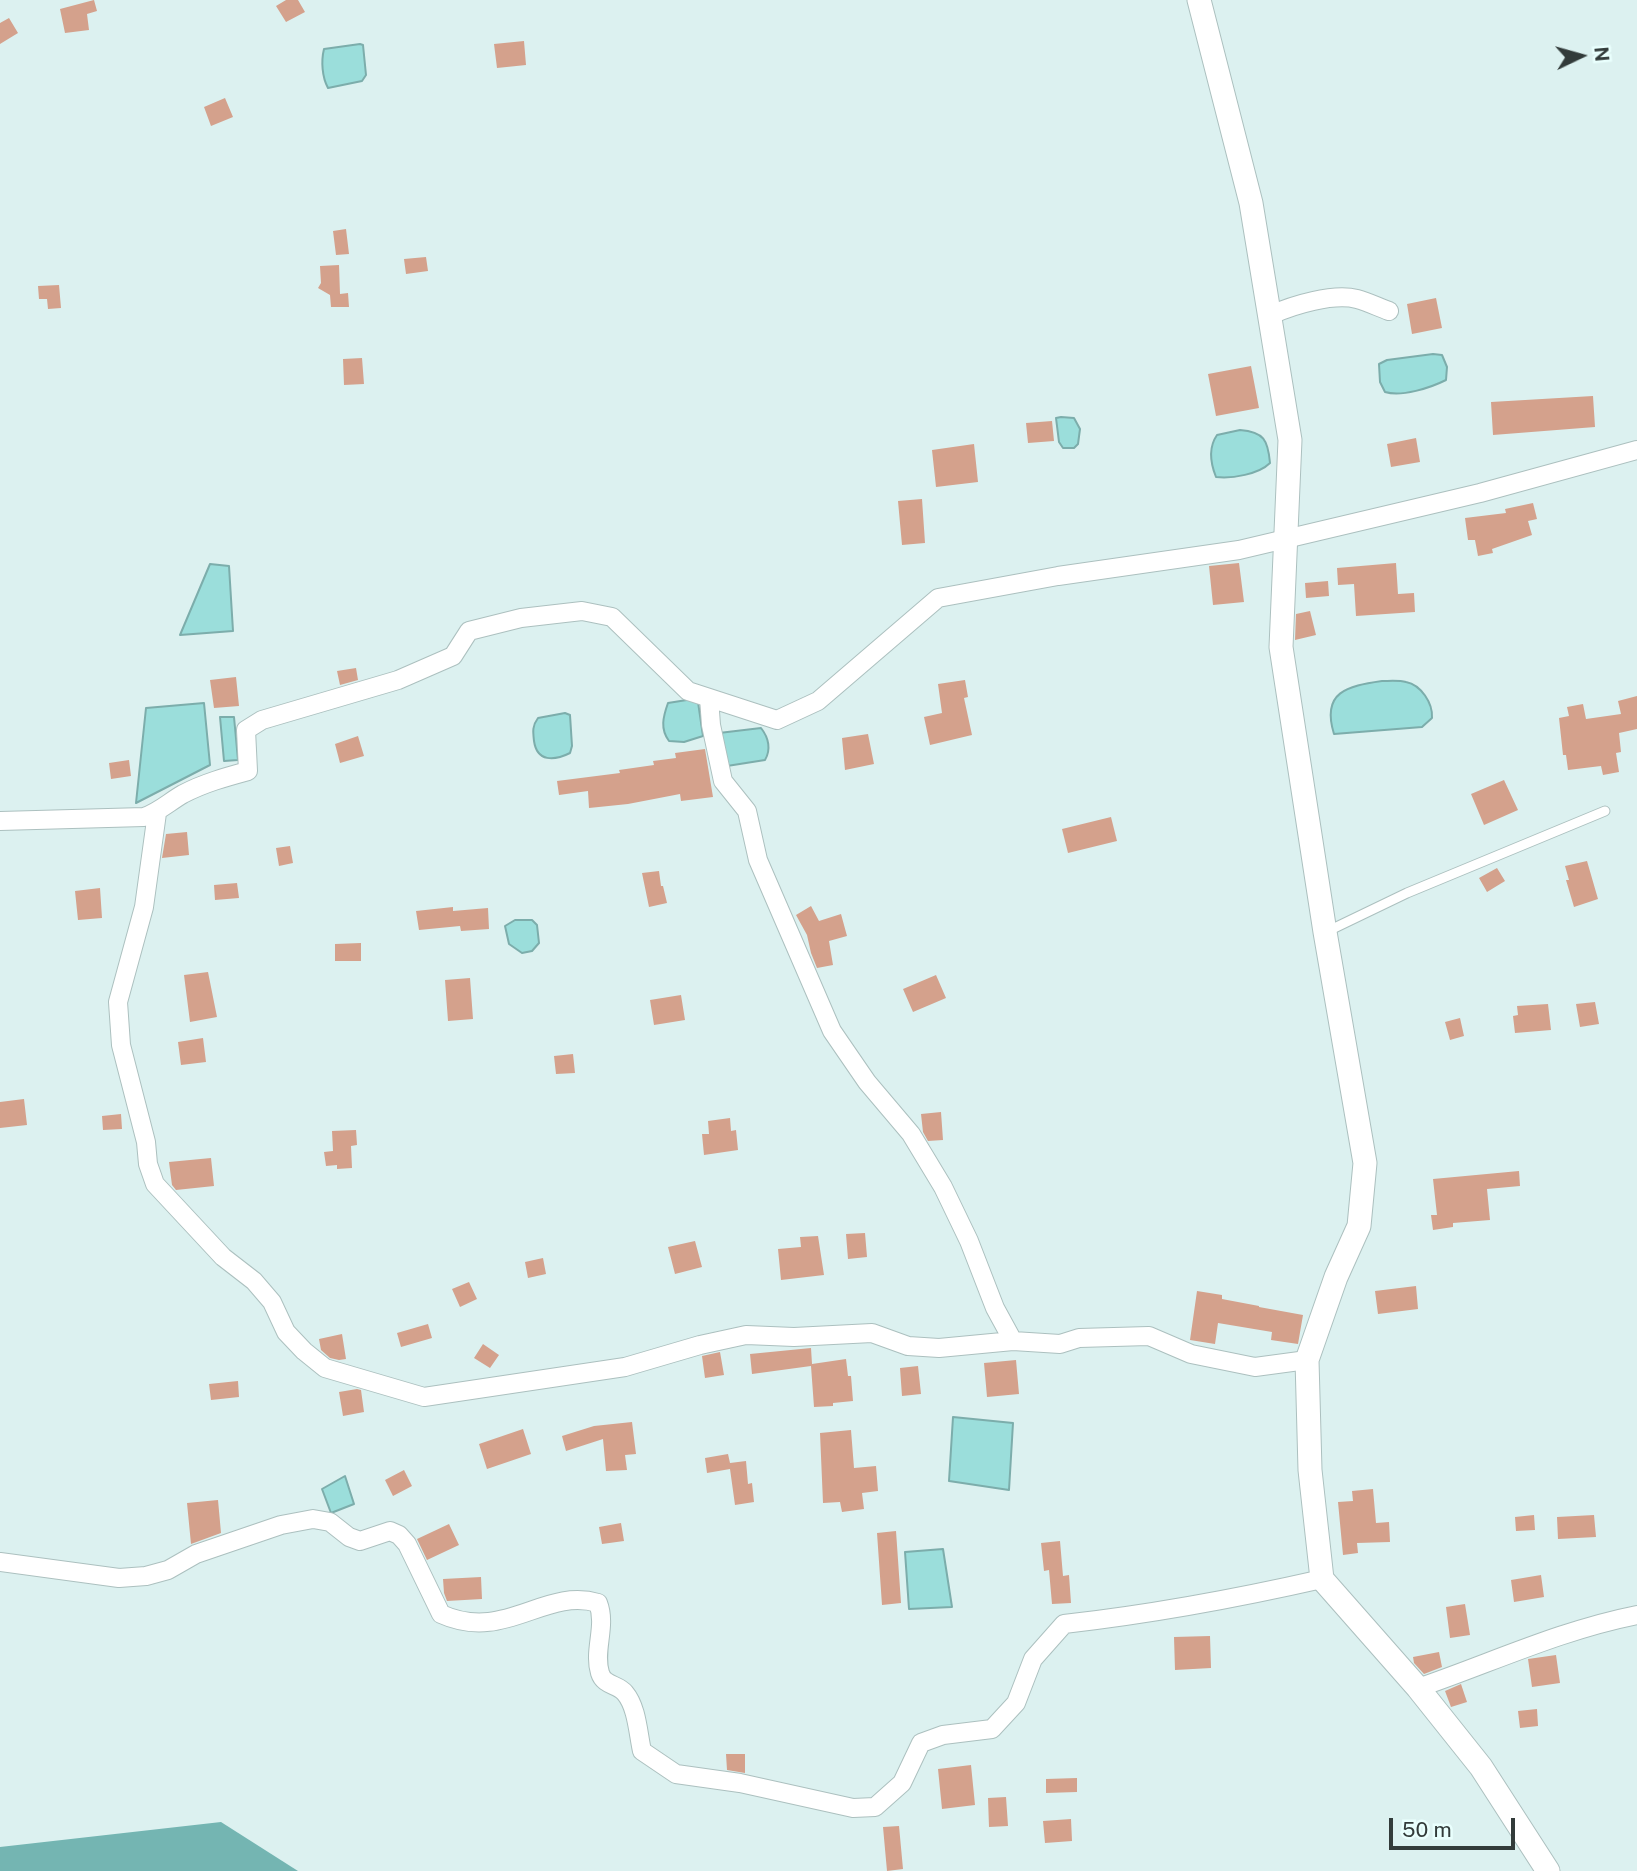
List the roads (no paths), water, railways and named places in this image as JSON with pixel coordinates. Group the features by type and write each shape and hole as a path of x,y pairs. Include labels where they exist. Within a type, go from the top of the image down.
{"street":[{"path":"1199,0 1251,204 1290,439 1281,647 1325,932 1365,1163 1359,1226 1336,1278 1307,1360 1310,1469 1322,1579 1418,1688 1481,1768 1548,1871"},
{"path":"1271,315 1293,305 1340,298 1355,298 1389,310"},
{"path":"0,821 144,817 157,813 182,795 214,780 248,771 246,730 262,720 398,680 453,656 468,631 521,618 582,611 612,617 688,691 777,720 818,701 937,598 1058,576 1240,550 1480,493 1637,450"},
{"path":"709,698 711,725 723,781 747,811 758,860 832,1031 867,1082 911,1135 943,1188 969,1241 995,1308 1013,1342"},
{"path":"157,813 144,907 118,1002 121,1045 146,1142 148,1164 155,1184 223,1257 254,1281 272,1302 286,1332 325,1368 424,1397 625,1367 746,1335 794,1337 872,1333 908,1346 939,1348 1013,1342 1060,1344 1079,1338 1149,1336 1191,1354 1255,1367 1307,1360"},
{"path":"0,1562 119,1578 146,1576 168,1570 195,1554 281,1525 313,1519 330,1522 349,1537 360,1541 390,1531 400,1535 407,1544 440,1614 455,1620 473,1623 502,1621 570,1599 583,1598 598,1603 603,1614 600,1674 607,1683 624,1691 632,1705 642,1751 676,1774 740,1783 853,1808 875,1807 902,1783 921,1743 943,1735 992,1729 1016,1703 1033,1659 1064,1624 1213,1604 1322,1579"},
{"path":"1418,1688 1557,1637 1602,1622 1637,1615"}],"lane":[{"path":"1325,932 1407,893 1605,811"}]}
